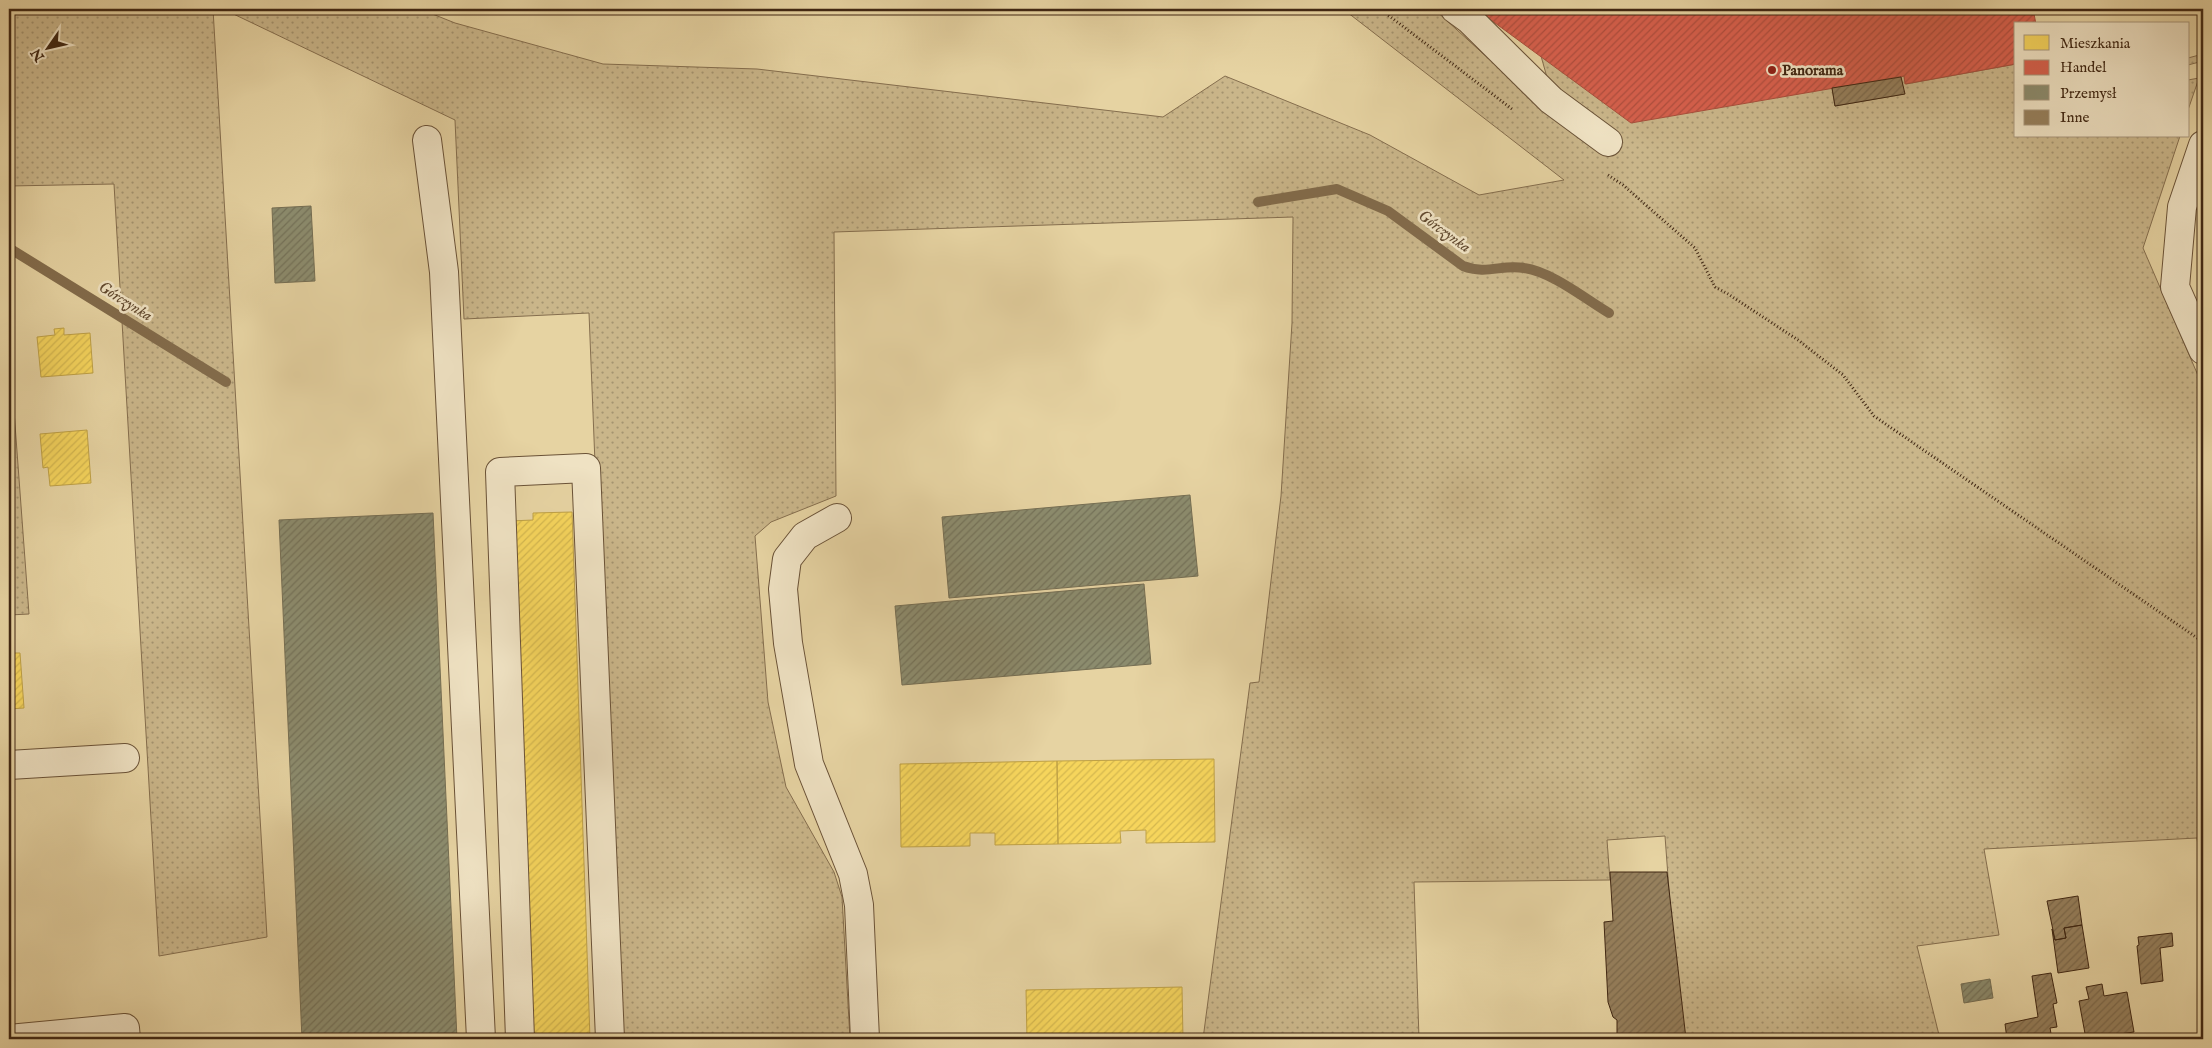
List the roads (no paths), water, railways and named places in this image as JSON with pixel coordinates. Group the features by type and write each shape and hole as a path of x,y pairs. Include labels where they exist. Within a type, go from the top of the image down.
{"street":[{"path":"1455,9 1470,20 1551,100 1608,142"},
{"path":"427,140 444,272 481,1039"},
{"path":"2203,146 2182,207 2175,287 2203,350"},
{"path":"520,1039 500,472 586,468 610,1039"},
{"path":"837,518 805,536 787,559 783,589 790,652 809,764 853,874 859,905 865,1039"},
{"path":"9,765 125,758"},
{"path":"9,1038 125,1028 126,1039"}],"waterway":[{"name":"Górczynka","path":"1258,202 1337,189 1388,211 1463,266 1480,270 1509,267 1535,270 1568,286 1609,313"},
{"name":"Górczynka","path":"9,248 226,382"}],"place":[{"name":"Panorama","path":"1772,70"}]}
